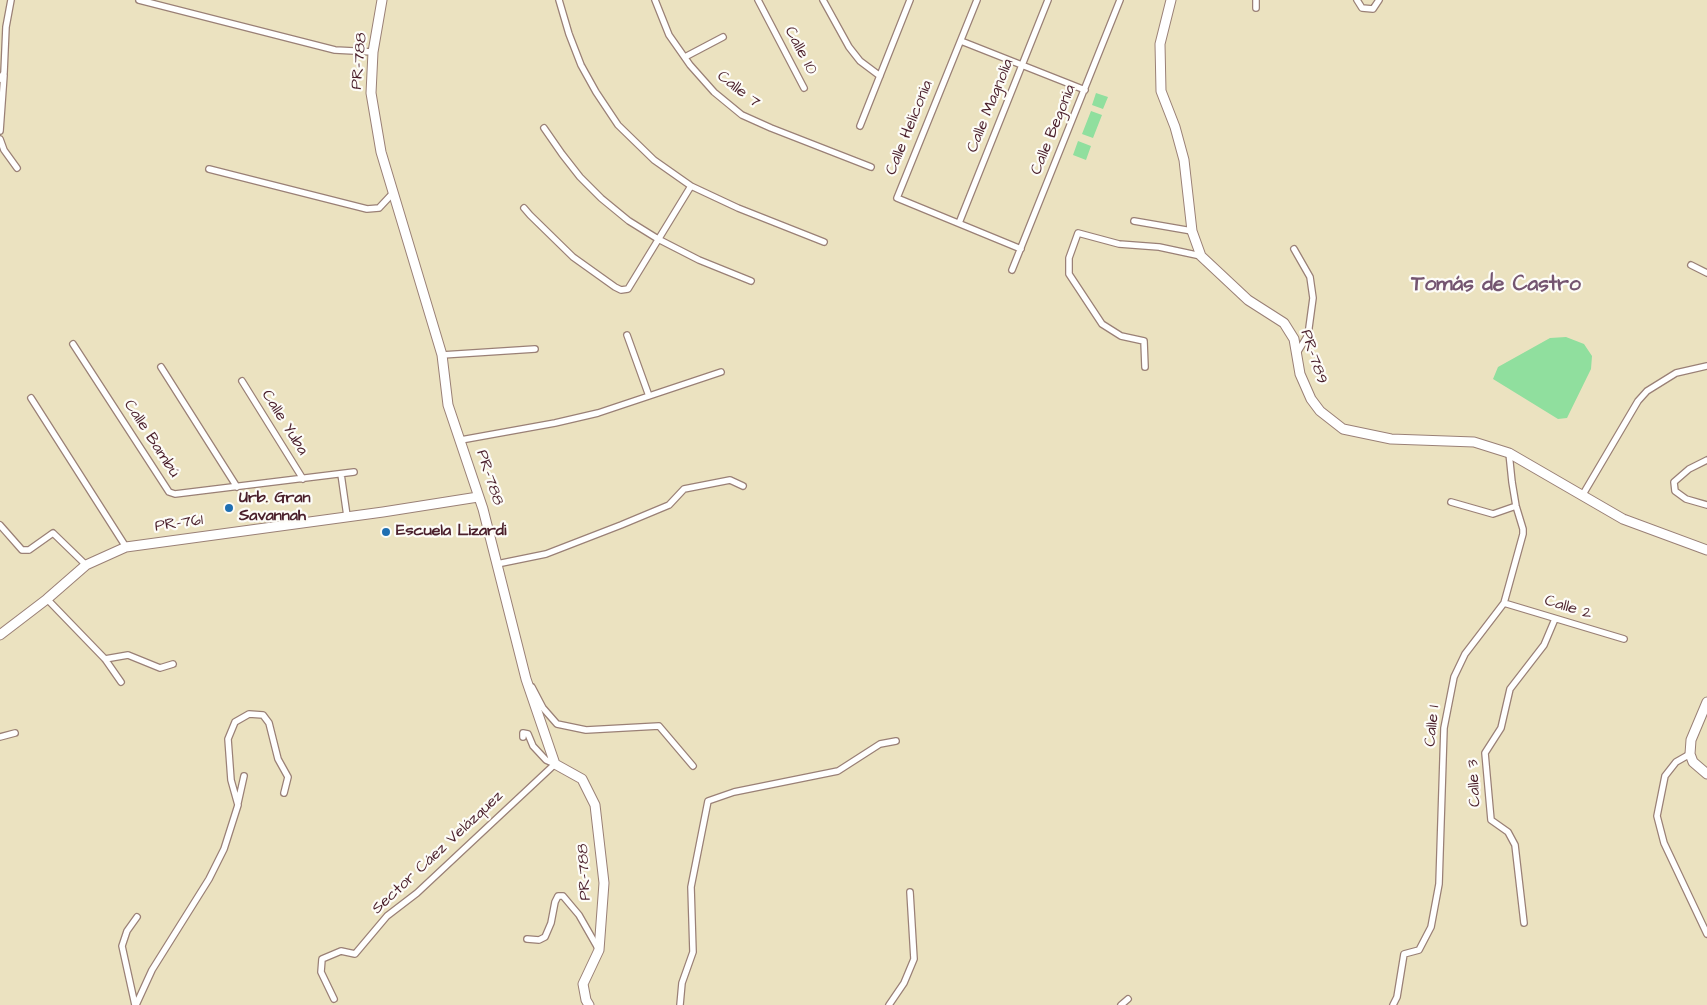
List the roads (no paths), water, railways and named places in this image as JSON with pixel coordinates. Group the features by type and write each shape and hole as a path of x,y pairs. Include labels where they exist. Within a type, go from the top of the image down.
{"street":[{"path":"0,131 6,27 11,0"},
{"path":"139,0 335,50 373,52"},
{"name":"PR-788","path":"382,0 373,52 371,93 381,152 442,355 448,405 483,509 526,679 555,764 582,779 595,805 604,883 600,950 583,984 586,1000 589,1005"},
{"path":"559,0 581,65 596,92 618,125 654,160 691,186 738,208 824,242"},
{"name":"Calle 7","path":"655,0 669,35 684,57 714,92 742,115 871,166"},
{"name":"Calle 10","path":"758,0 804,88"},
{"path":"823,0 849,47 860,60 880,76"},
{"path":"860,126 909,1 900,0"},
{"name":"Calle Heliconia","path":"977,0 897,198 1021,249"},
{"name":"Calle Magnolia","path":"959,223 1048,0"},
{"name":"Calle Begonia","path":"1012,270 1120,0"},
{"name":"PR-789","path":"1171,0 1160,44 1161,91 1175,127 1184,160 1192,231 1201,256 1248,300 1284,323 1294,339 1300,374 1311,399 1320,411 1343,429 1391,439 1474,442 1509,454 1623,520 1707,550"},
{"path":"1256,0 1256,8"},
{"path":"1357,0 1362,8 1373,9 1379,0"},
{"path":"684,57 723,37"},
{"path":"960,41 1085,90"},
{"path":"0,79 4,72"},
{"path":"544,128 576,171 602,198 629,221 658,240 699,260 751,281"},
{"path":"0,139 4,150 17,168"},
{"path":"209,169 367,209 380,208 393,193"},
{"path":"524,208 573,257 621,290 628,289 691,186"},
{"path":"1134,221 1192,231"},
{"path":"1145,367 1144,341 1121,336 1102,324 1069,274 1069,258 1078,233 1119,244 1159,247 1201,256"},
{"path":"1294,250 1310,277 1313,298 1308,335 1297,353"},
{"path":"1691,265 1707,273"},
{"path":"627,335 649,396"},
{"name":"Calle Bambú","path":"74,344 169,492 175,494 354,472"},
{"path":"442,355 535,349"},
{"path":"161,366 237,487"},
{"path":"1582,496 1638,402 1647,391 1676,373 1707,366"},
{"path":"461,440 590,415 722,372"},
{"name":"Calle Yuba","path":"242,381 303,479"},
{"path":"31,398 126,547"},
{"name":"Calle 1","path":"1393,1005 1397,997 1404,954 1419,950 1431,927 1439,884 1444,728 1454,677 1465,654 1504,603 1523,534 1516,506 1509,454"},
{"path":"1707,460 1689,469 1674,482 1675,491 1686,499 1707,504"},
{"path":"341,474 346,516"},
{"path":"497,564 546,554 621,525 669,505 684,489 730,480 743,486"},
{"name":"PR-761","path":"0,635 47,599 86,565 126,547 478,497"},
{"path":"1451,502 1493,514 1516,506"},
{"path":"0,526 22,550 29,550 53,533 86,565"},
{"path":"47,599 105,659 120,682"},
{"name":"Calle 2","path":"1504,603 1624,639"},
{"name":"Calle 3","path":"1524,923 1515,845 1508,832 1491,820 1485,753 1501,728 1510,689 1544,645 1555,619"},
{"path":"105,659 128,655 160,668 173,664"},
{"path":"526,679 531,683 543,708 557,724 586,730 659,726 693,766"},
{"path":"1707,702 1691,740 1690,754 1693,762 1707,774"},
{"path":"238,806 231,780 228,739 235,722 248,714 263,715 269,722 278,759 288,777 284,793"},
{"path":"0,737 15,733"},
{"path":"523,737 524,733 528,734 533,746 546,760 555,764"},
{"path":"680,1005 682,983 694,952 691,887 708,801 734,792 838,771 880,744 896,741"},
{"path":"1690,754 1676,762 1665,776 1658,816 1664,843 1707,934"},
{"name":"Sector Cáez Velázquez","path":"334,999 321,972 322,959 341,951 355,954 387,916 417,893 555,764"},
{"path":"135,1005 152,970 209,879 224,849 238,806 244,776"},
{"path":"889,1005 904,983 914,959 910,892"},
{"path":"527,938 539,940 545,937 551,923 555,902 558,896 563,896 589,929 596,946 600,950"},
{"path":"135,1005 122,946 127,931 136,917"},
{"path":"1121,1005 1128,999"}],"place":[{"name":"Urb. Gran Savannah","path":"229,508"},
{"name":"Escuela Lizardi","path":"386,532"}],"district":[{"name":"Tomás de Castro","path":"1496,286"}]}
